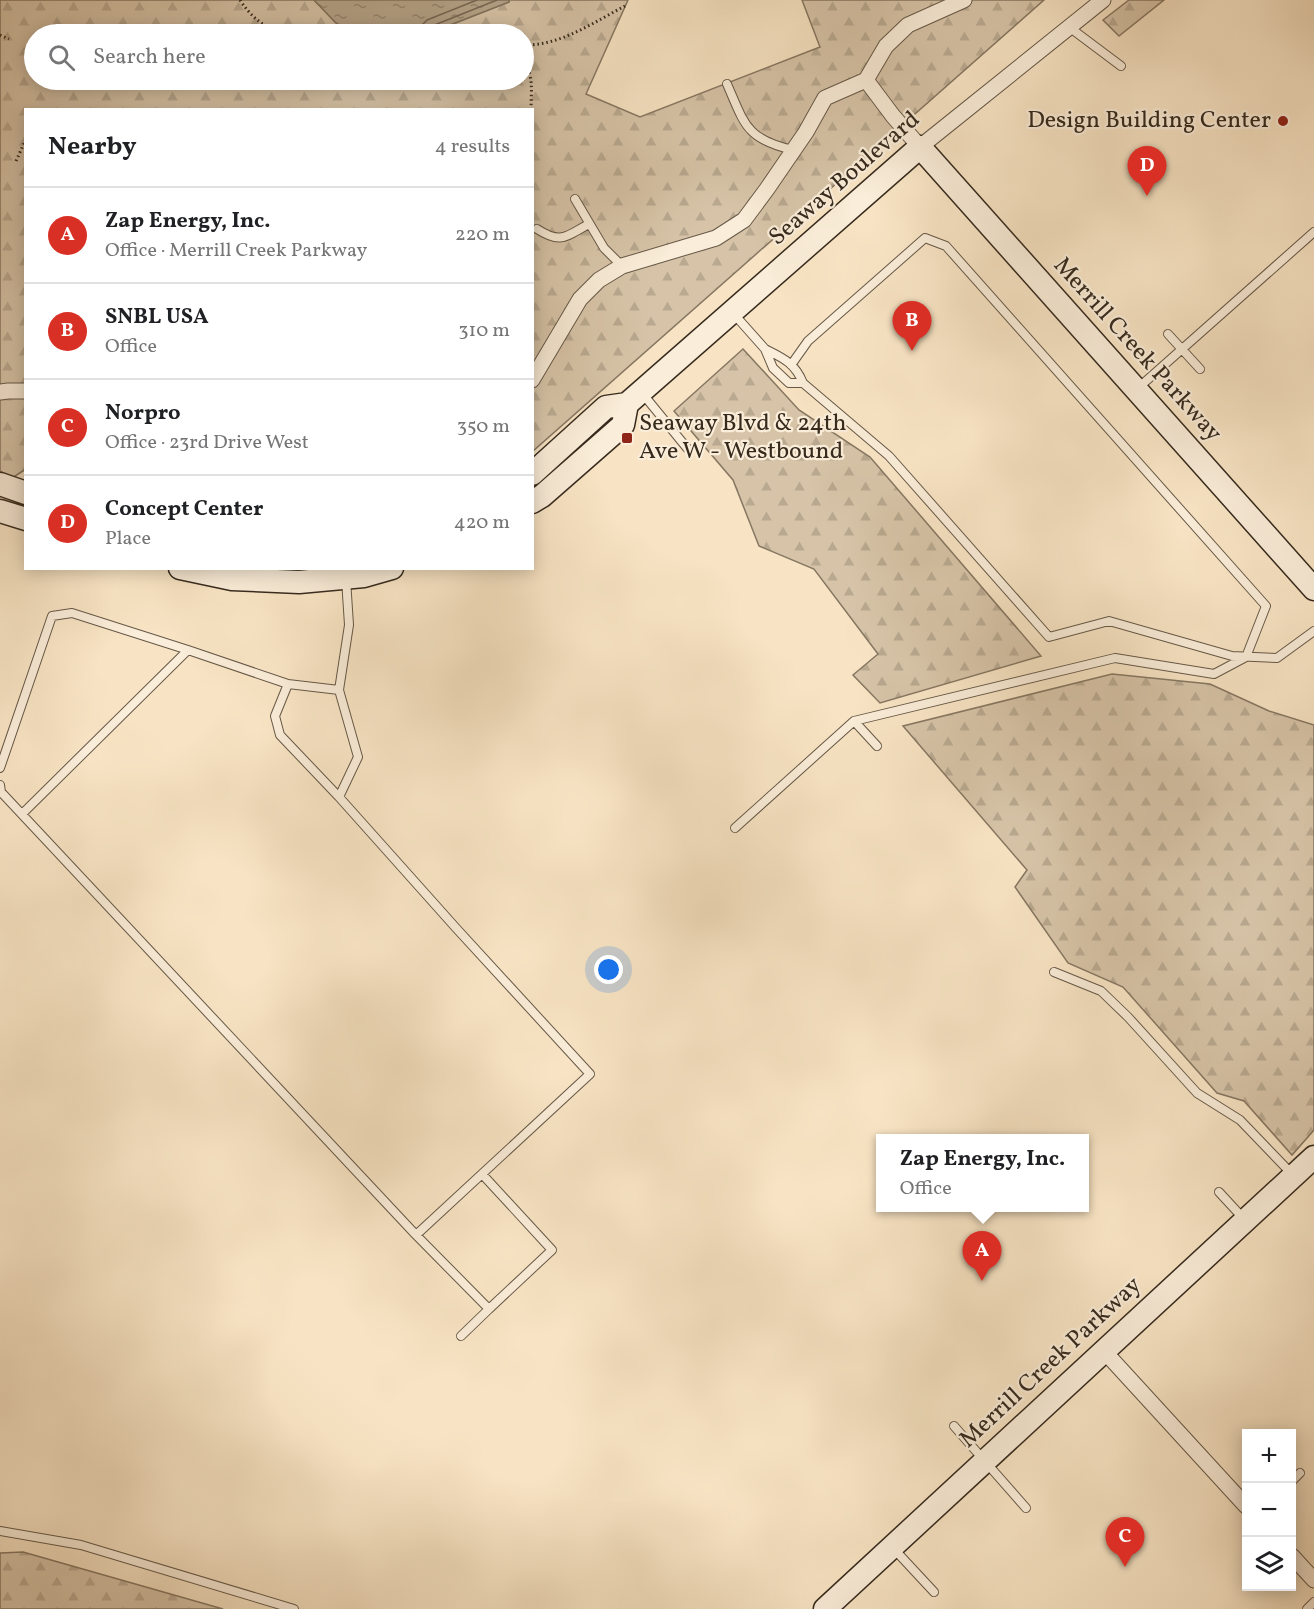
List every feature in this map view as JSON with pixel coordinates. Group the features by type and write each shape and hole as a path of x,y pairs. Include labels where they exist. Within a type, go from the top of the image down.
{"street":[{"path":"534,377 580,299 599,280 622,266 717,238 744,220 793,150 825,98 866,80 886,46 908,25 964,0"},
{"name":"Seaway Boulevard","path":"534,472 606,407 634,398 920,147 1103,0"},
{"path":"866,80 920,147"},
{"name":"Merrill Creek Parkway","path":"920,147 1314,590"},
{"path":"0,392 24,392"},
{"name":"Seaway Boulevard","path":"534,501 623,425 634,398"},
{"path":"0,484 24,492"},
{"path":"0,511 24,518"},
{"path":"189,570 232,579 300,582 346,573 364,576 385,570"},
{"name":"Merrill Creek Parkway","path":"825,1609 1314,1157"},
{"path":"1104,1351 1242,1502"},
{"path":"1296,1560 1314,1580"}],"lane":[{"path":"1069,27 1121,66"},
{"path":"727,84 743,122 756,137 774,146 793,150"},
{"path":"575,199 604,248 622,266"},
{"path":"537,229 549,237 562,239 589,224"},
{"path":"1136,390 1314,232"},
{"path":"735,828 854,721 1115,658 1214,674 1246,657 1266,606 946,246 925,238 808,341 791,365"},
{"path":"732,312 765,349 773,368 789,383 803,383"},
{"path":"1168,334 1200,369"},
{"path":"765,349 784,358 798,372 803,383 889,456 1049,637 1109,621 1232,656 1277,658 1314,631"},
{"path":"634,398 687,448"},
{"path":"339,797 358,757 339,690 349,625 346,573"},
{"path":"0,768 52,616 72,613 288,684 339,690"},
{"path":"22,814 188,650"},
{"path":"288,684 275,716 280,735 591,1074 416,1235"},
{"path":"854,721 877,746"},
{"path":"0,785 1,792 416,1235 489,1309"},
{"path":"1054,972 1101,991 1128,1017 1197,1094 1240,1120 1295,1177"},
{"path":"460,1336 552,1250 482,1174"},
{"path":"1219,1192 1246,1221"},
{"path":"954,1426 1026,1508"},
{"path":"1296,1477 1300,1473"},
{"path":"0,1531 81,1545 294,1609"},
{"path":"892,1547 934,1592"},
{"path":"1307,1609 1314,1602"}],"path":[{"path":"240,0 246,10 262,24"},
{"path":"534,45 566,37 625,6"},
{"path":"0,35 9,39"},
{"path":"531,108 532,90"},
{"path":"16,161 24,143"}],"green space":[{"path":"0,0 314,0 338,24 24,24 24,90 534,90 534,24 453,24 509,2 509,0 628,0 586,94 640,117 820,47 802,0 1044,0 534,450 534,108 24,108 24,470 12,478 0,471"},
{"path":"1129,0 1164,0 1119,36 1103,20"},
{"path":"743,349 799,410 870,457 1041,656 880,703 853,675 878,654 814,569 759,546 733,480 674,411"},
{"path":"1112,674 1210,684 1269,711 1314,725 1314,1130 1292,1155 1244,1101 1217,1093 1123,987 1068,963 1015,887 1027,870 903,726"},
{"path":"23,1552 223,1609 0,1609 0,1553"}],"water":[{"path":"314,0 509,0 509,2 453,24 336,23"}],"place":[{"name":"Design Building Center","path":"1283,121"},
{"name":"Concept Center","path":"1147,196"},
{"name":"SNBL USA","path":"912,351"},
{"name":"Seaway Blvd & 24th Ave W - Westbound","path":"627,438"},
{"name":"Zap Energy, Inc.","path":"982,1281"},
{"name":"Norpro","path":"1125,1567"}]}
